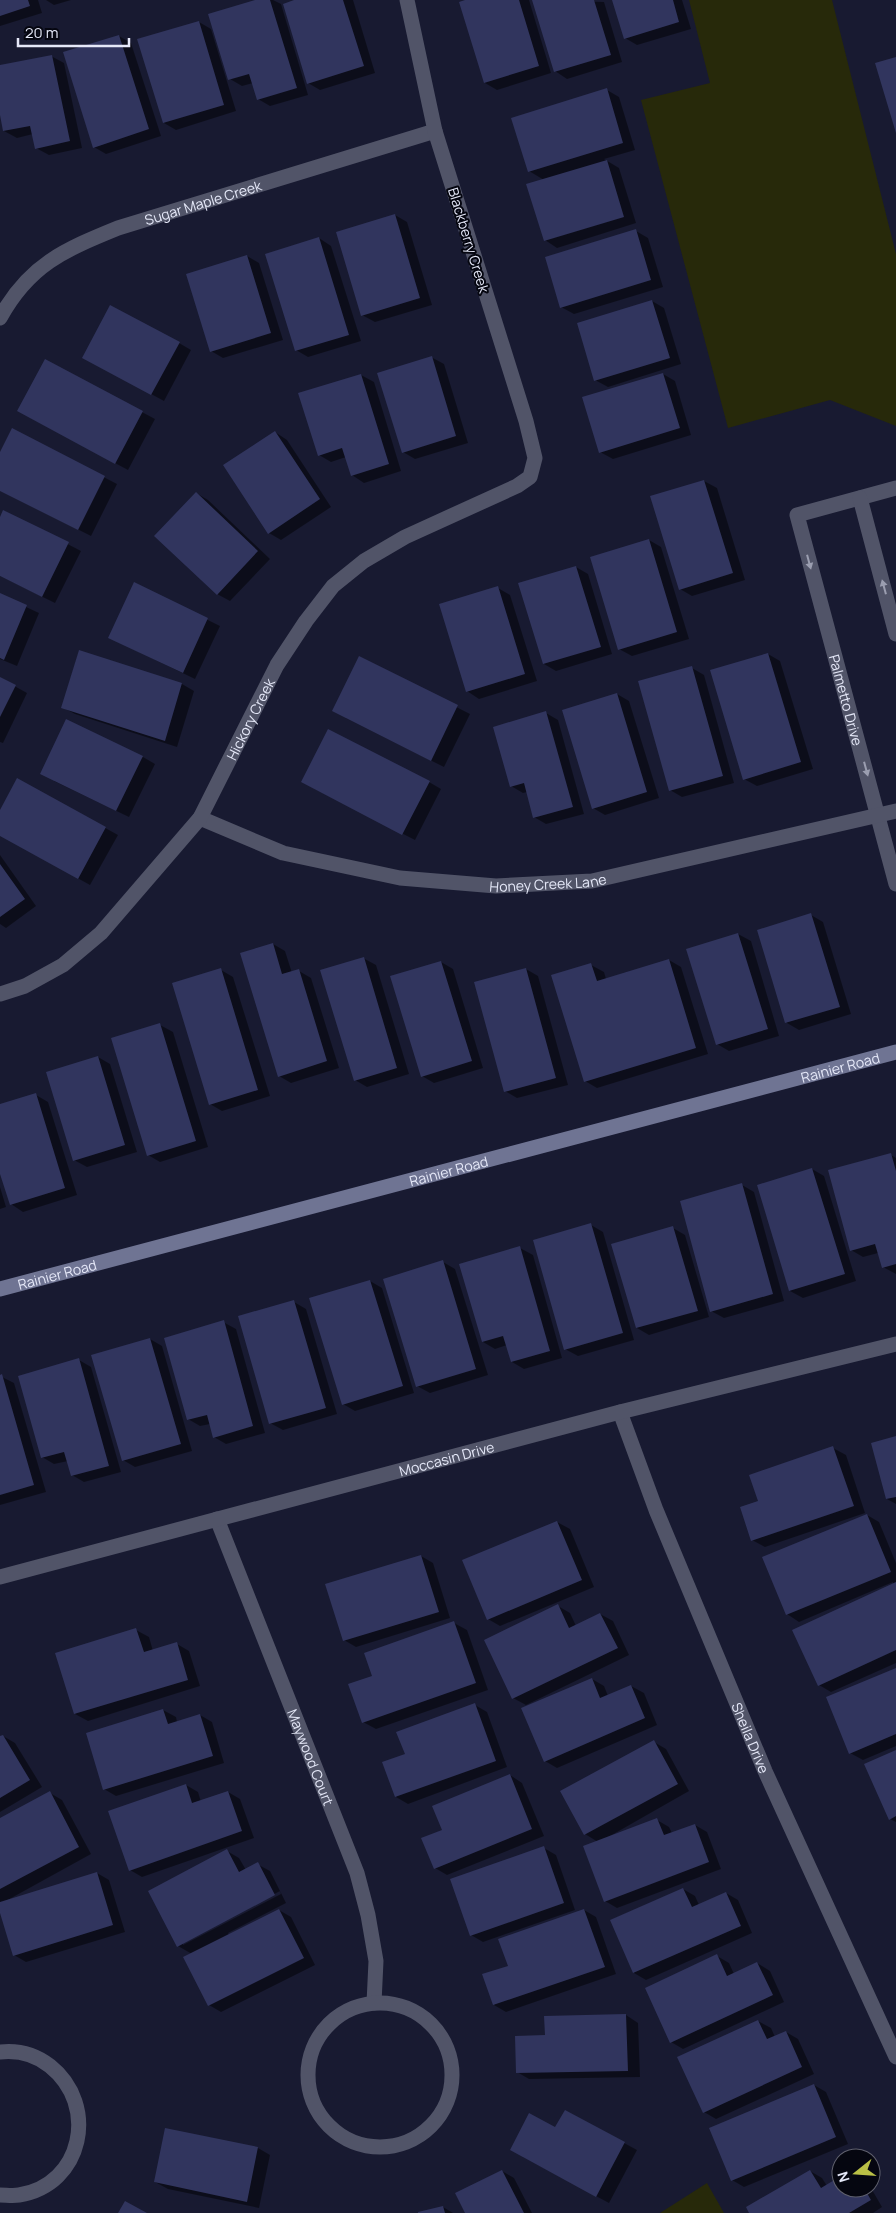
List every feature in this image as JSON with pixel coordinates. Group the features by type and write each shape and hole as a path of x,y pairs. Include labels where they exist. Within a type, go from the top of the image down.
{"street":[{"name":"Blackberry Creek","path":"408,0 435,131 526,420 535,458 530,477"},
{"name":"Sugar Maple Creek","path":"0,318 9,301 35,272 68,248 118,228 435,131"},
{"name":"Hickory Creek","path":"0,994 25,986 63,965 101,933 200,818 277,665 306,621 334,586 364,561 405,538 517,486 530,477"},
{"path":"896,488 860,498 896,634"},
{"name":"Palmetto Drive","path":"860,498 797,515 896,884"},
{"name":"Honey Creek Lane","path":"200,818 283,853 400,878 496,886 592,881 896,811"},
{"name":"Rainier Road","path":"0,1290 896,1052"},
{"name":"Moccasin Drive","path":"0,1577 620,1412 896,1344"},
{"name":"Sheila Drive","path":"620,1412 656,1510 765,1771 896,2057"},
{"name":"Maywood Court","path":"217,1520 357,1873 368,1915 376,1961 374,2003"},
{"path":"374,2003 402,2006 427,2020 444,2042 452,2070 449,2098 435,2122 413,2140 386,2147 358,2144 333,2130 315,2108 308,2081 311,2053 325,2028 347,2010 374,2003"},
{"path":"0,2052 10,2051 40,2058 64,2077 78,2104 79,2135 69,2163 48,2184 19,2195 0,2195"}],"green space":[{"path":"689,0 832,0 896,254 896,426 830,400 728,428 641,100 710,83"},
{"path":"707,2183 724,2213 660,2213"}],"building":[{"path":"0,0 28,0 30,6 0,16"},
{"path":"255,0 270,0 297,88 257,100 249,74 228,80 208,14"},
{"path":"294,0 343,0 364,66 307,84 283,4"},
{"path":"465,0 519,0 539,66 484,83 459,2"},
{"path":"532,0 594,0 611,55 554,72"},
{"path":"612,0 673,0 679,22 624,39"},
{"path":"199,21 224,105 163,123 137,39"},
{"path":"119,35 149,129 93,148 63,52"},
{"path":"52,55 70,141 35,149 30,126 3,131 0,115 0,65"},
{"path":"896,57 896,133 875,63"},
{"path":"607,88 623,143 528,172 511,118"},
{"path":"607,160 624,217 544,241 526,184"},
{"path":"395,214 420,298 361,316 336,232"},
{"path":"636,229 651,280 560,308 545,257"},
{"path":"319,237 349,335 295,351 265,254"},
{"path":"247,255 271,333 210,352 186,274"},
{"path":"652,300 670,358 594,381 577,323"},
{"path":"110,305 180,342 151,395 82,358"},
{"path":"432,356 456,436 402,453 377,373"},
{"path":"45,359 143,411 115,464 17,411"},
{"path":"663,373 680,428 599,453 582,397"},
{"path":"361,374 389,464 351,476 342,448 318,456 298,393"},
{"path":"12,428 105,476 78,530 0,491 0,452"},
{"path":"275,431 320,499 268,534 223,465"},
{"path":"704,480 733,573 679,590 650,496"},
{"path":"196,492 258,551 217,595 154,536"},
{"path":"3,510 69,542 42,597 0,576 0,517"},
{"path":"649,539 677,632 618,650 590,557"},
{"path":"576,566 601,647 543,664 518,583"},
{"path":"134,582 208,618 183,673 108,638"},
{"path":"498,586 525,674 466,692 439,604"},
{"path":"0,593 27,605 4,660 0,658"},
{"path":"79,650 182,683 165,741 61,708"},
{"path":"768,653 801,762 743,780 710,670"},
{"path":"359,656 458,705 431,761 332,711"},
{"path":"692,666 723,776 669,791 638,681"},
{"path":"0,677 16,685 0,717"},
{"path":"617,693 647,792 592,809 562,710"},
{"path":"546,711 573,807 533,818 524,783 510,787 493,727"},
{"path":"66,719 143,756 116,811 40,774"},
{"path":"328,729 430,781 402,835 301,782"},
{"path":"17,778 106,827 78,879 0,836 0,810"},
{"path":"0,864 25,899 0,917"},
{"path":"811,913 840,1007 785,1023 757,930"},
{"path":"738,933 768,1029 716,1045 686,949"},
{"path":"273,943 282,974 299,969 327,1061 278,1077 240,953"},
{"path":"364,957 397,1068 354,1081 320,970"},
{"path":"669,959 696,1048 584,1082 551,975 591,963 597,981"},
{"path":"441,961 472,1061 421,1077 390,976"},
{"path":"221,968 258,1090 209,1105 172,983"},
{"path":"526,968 556,1078 504,1092 474,982"},
{"path":"160,1023 196,1141 147,1156 111,1038"},
{"path":"98,1056 125,1145 73,1161 46,1072"},
{"path":"36,1093 65,1188 10,1205 0,1174 0,1104"},
{"path":"891,1153 896,1171 896,1264 882,1268 875,1244 850,1251 828,1170"},
{"path":"812,1168 845,1274 789,1291 757,1185"},
{"path":"742,1183 773,1294 710,1312 680,1201"},
{"path":"591,1223 623,1333 564,1350 533,1240"},
{"path":"673,1226 698,1311 636,1328 611,1244"},
{"path":"520,1246 550,1351 511,1362 503,1336 482,1342 459,1264"},
{"path":"443,1260 476,1369 416,1387 383,1279"},
{"path":"370,1280 403,1386 342,1405 309,1298"},
{"path":"294,1300 326,1408 269,1424 238,1316"},
{"path":"224,1320 253,1426 213,1438 207,1415 187,1420 164,1338"},
{"path":"150,1338 181,1444 122,1461 91,1355"},
{"path":"79,1358 109,1466 71,1476 64,1452 41,1458 18,1376"},
{"path":"2,1374 34,1485 0,1495 0,1375"},
{"path":"896,1436 896,1497 886,1499 871,1443"},
{"path":"833,1446 854,1506 751,1541 740,1507 758,1501 749,1475"},
{"path":"867,1514 891,1572 786,1615 762,1557"},
{"path":"557,1521 582,1580 487,1620 462,1560"},
{"path":"421,1555 439,1612 343,1641 325,1584"},
{"path":"896,1582 896,1650 818,1686 792,1630"},
{"path":"558,1604 569,1628 600,1613 618,1648 512,1699 484,1640"},
{"path":"454,1621 476,1683 362,1723 348,1684 372,1676 364,1653"},
{"path":"136,1628 144,1652 177,1642 188,1680 74,1714 55,1653"},
{"path":"896,1668 896,1734 849,1754 826,1697"},
{"path":"592,1678 600,1698 631,1685 645,1718 544,1762 521,1708"},
{"path":"475,1703 496,1761 395,1797 382,1762 405,1754 396,1732"},
{"path":"163,1709 168,1724 200,1714 213,1756 103,1790 86,1733"},
{"path":"3,1735 30,1780 0,1798 0,1736"},
{"path":"654,1740 678,1784 584,1835 560,1791"},
{"path":"896,1750 896,1816 889,1820 864,1764"},
{"path":"510,1774 532,1829 434,1869 421,1838 442,1830 432,1806"},
{"path":"186,1784 192,1803 228,1791 242,1831 129,1871 108,1811"},
{"path":"50,1791 79,1847 0,1889 0,1818"},
{"path":"657,1818 664,1835 695,1824 709,1862 604,1902 583,1846"},
{"path":"544,1846 564,1903 470,1936 450,1879"},
{"path":"227,1849 239,1872 258,1862 275,1895 177,1947 148,1891"},
{"path":"97,1872 113,1925 13,1956 0,1913 0,1902"},
{"path":"683,1888 692,1907 726,1892 741,1926 633,1973 610,1920"},
{"path":"279,1909 304,1958 208,2006 183,1957"},
{"path":"584,1909 605,1967 493,2005 482,1974 508,1966 498,1939"},
{"path":"717,1954 727,1976 757,1962 773,1995 670,2043 645,1988"},
{"path":"626,2014 628,2071 516,2073 515,2036 545,2035 544,2016"},
{"path":"758,2020 767,2039 786,2031 802,2067 703,2113 677,2057"},
{"path":"814,2084 836,2137 731,2181 709,2128"},
{"path":"565,2110 625,2142 596,2197 510,2150 529,2113 555,2127"},
{"path":"165,2128 258,2147 247,2202 154,2182"},
{"path":"502,2170 524,2213 465,2213 455,2193"},
{"path":"810,2170 821,2188 831,2182 831,2198 870,2198 871,2200 849,2213 749,2213 746,2207"},
{"path":"125,2201 147,2213 118,2213"},
{"path":"443,2206 445,2213 418,2213 418,2212"}]}
